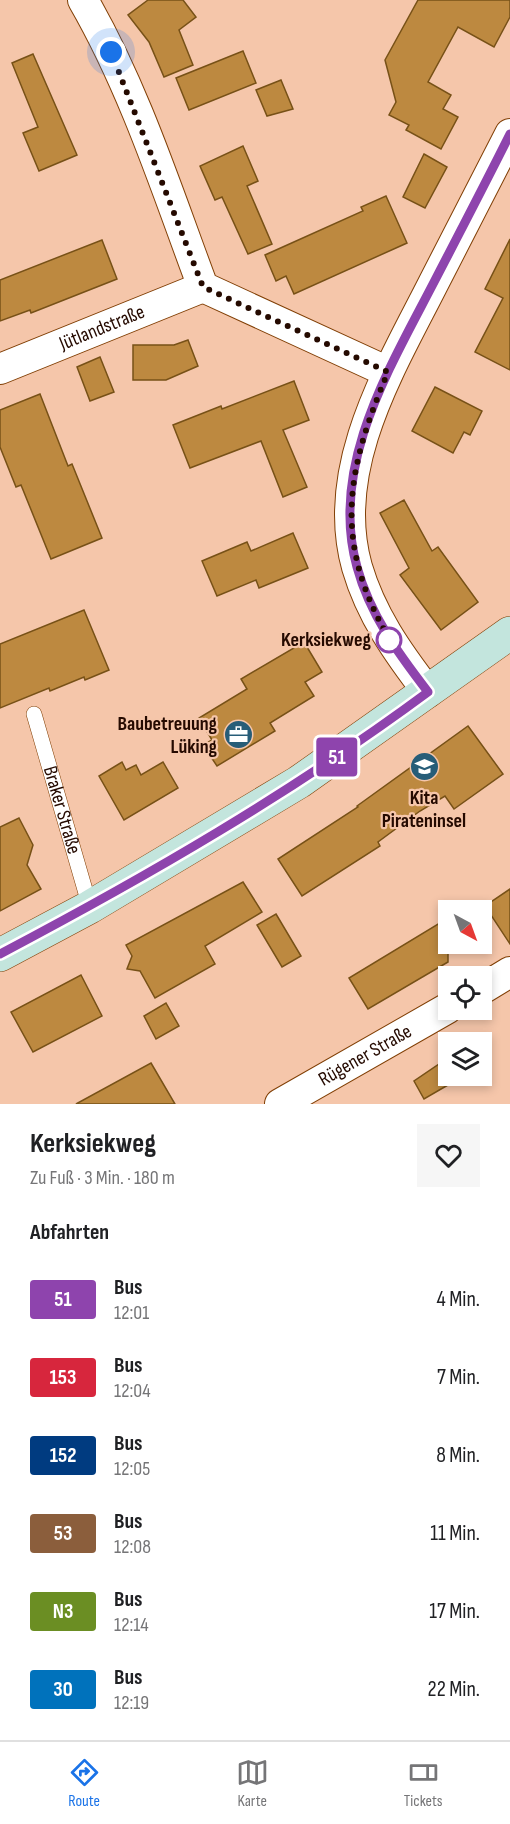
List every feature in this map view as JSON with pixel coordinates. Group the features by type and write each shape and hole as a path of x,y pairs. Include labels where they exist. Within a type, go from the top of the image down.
{"main road":[{"path":"0,955 90,907 290,788 510,633"}],"street":[{"path":"83,0 111,52 131,98 203,287 388,372"},
{"path":"428,692 381,626 356,565 350,515 356,461 368,418 388,372 510,134"},
{"name":"Jütlandstraße","path":"0,369 203,287"},
{"path":"492,983 510,972"},
{"name":"Rügener Straße","path":"280,1104 438,1014"}],"lane":[{"name":"Braker Straße","path":"34,714 90,907"}],"building":[{"path":"148,0 183,0 196,17 179,30 193,65 164,77 149,42 128,15"},
{"path":"418,0 510,0 510,17 494,47 458,27 428,82 451,95 443,109 458,117 441,149 406,130 409,125 389,115 396,102 385,60"},
{"path":"243,51 256,83 189,110 176,78"},
{"path":"33,54 77,155 39,171 23,133 38,127 12,63"},
{"path":"281,80 293,109 267,116 256,90"},
{"path":"243,146 258,181 247,186 272,244 248,254 222,197 215,200 200,166"},
{"path":"424,154 447,167 425,208 403,197"},
{"path":"386,196 407,243 294,294 286,276 276,281 265,255 363,211 361,207"},
{"path":"510,239 510,370 475,352 503,298 485,289"},
{"path":"102,240 117,279 31,313 30,310 0,321 0,280"},
{"path":"188,340 198,366 166,380 133,380 133,345 174,345"},
{"path":"100,357 114,392 90,401 77,367"},
{"path":"294,381 309,420 283,430 307,487 283,497 261,441 190,468 173,425"},
{"path":"435,387 482,411 470,435 464,432 453,453 412,431"},
{"path":"40,394 68,466 72,464 102,538 51,559 21,485 16,487 0,447 0,410"},
{"path":"404,500 432,551 438,547 478,602 441,630 400,575 409,568 380,513"},
{"path":"293,533 308,568 259,588 256,580 217,596 202,561 247,542 251,551"},
{"path":"84,610 109,670 50,691 49,688 0,708 0,644"},
{"path":"304,642 322,672 305,682 314,696 270,723 275,731 217,766 203,745 212,740 199,718 247,689 241,679"},
{"path":"468,726 503,774 454,809 445,796 420,811 378,842 380,846 302,896 278,859 358,807"},
{"path":"122,762 126,770 136,765 141,775 163,762 178,788 124,820 99,776"},
{"path":"19,818 33,845 27,865 41,889 0,911 0,827"},
{"path":"243,882 262,912 205,946 215,964 155,998 140,971 127,969 132,956 126,945"},
{"path":"510,889 510,944 492,917 492,901"},
{"path":"276,914 301,956 282,967 257,925"},
{"path":"438,924 438,954 448,954 448,962 368,1009 349,978"},
{"path":"81,975 102,1016 33,1052 11,1012"},
{"path":"166,1003 179,1026 156,1039 144,1016"},
{"path":"151,1063 175,1104 76,1104"},
{"path":"438,1065 438,1086 446,1086 424,1099 414,1081"}],"bus line":[{"name":"51","path":"0,954 90,907 242,818 299,782 428,692 381,626 356,565 350,515 356,461 368,418 388,372 510,134"}],"place":[{"name":"Kerksiekweg","path":"389,640"},
{"name":"Baubetreuung Lüking","path":"238,735"},
{"name":"Kita Pirateninsel","path":"424,767"}],"route":[{"path":"111,52 131,98 203,287 388,372 368,418 356,461 350,515 356,565 366,593 391,642 389,640"}]}
